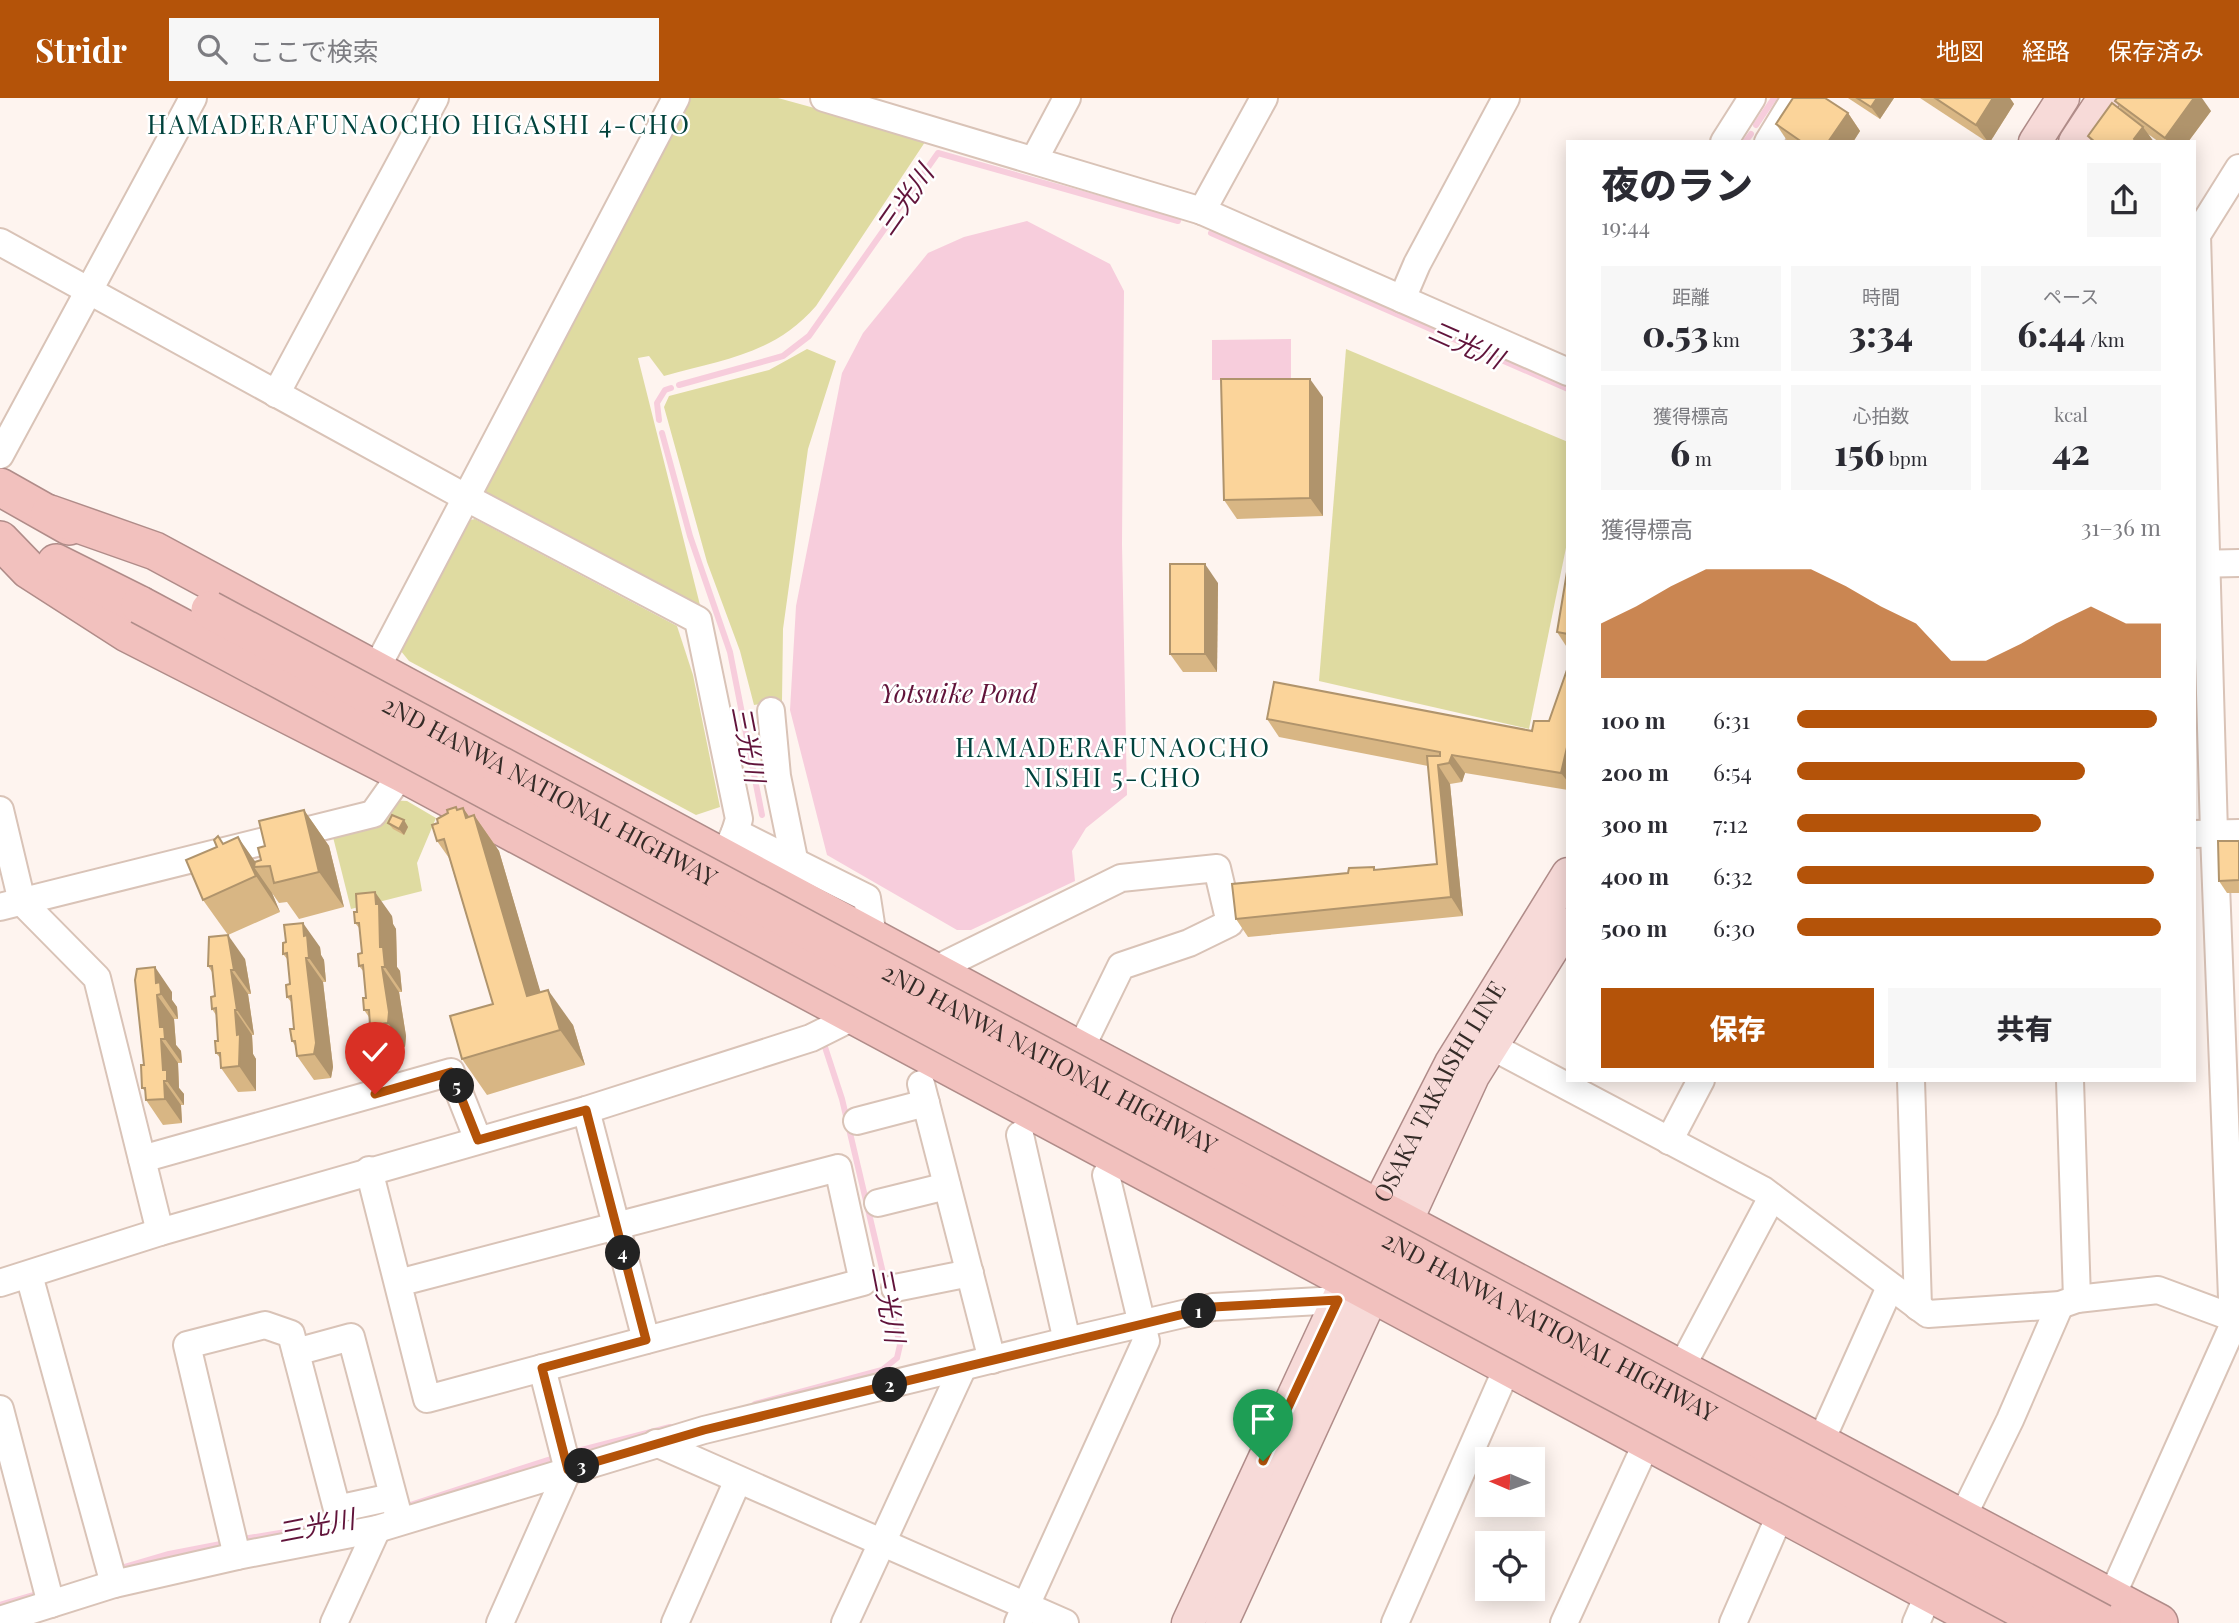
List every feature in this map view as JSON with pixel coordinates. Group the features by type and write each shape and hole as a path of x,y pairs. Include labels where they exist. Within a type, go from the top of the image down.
{"highway":[{"name":"2ND HANWA NATIONAL HIGHWAY","path":"0,486 210,610 2106,1610"},
{"path":"50,514 155,551 374,671 729,844 873,937 932,970 1820,1443 1961,1520 2106,1610 2159,1623"},
{"name":"2ND HANWA NATIONAL HIGHWAY","path":"0,534 140,605 2047,1623"},
{"path":"0,540 29,570 127,633 402,773 857,1016 1352,1291 1508,1366 1648,1440 1781,1513 1922,1608 1986,1623"}],"main road":[{"path":"2036,140 2063,98"},
{"path":"2076,140 2104,98"},
{"name":"OSAKA TAKAISHI LINE","path":"1390,1215 1451,1063 1566,877"},
{"name":"OSAKA TAKAISHI LINE","path":"1188,1623 1390,1215 1566,926"},
{"name":"OSAKA TAKAISHI LINE","path":"1222,1623 1352,1291"}],"street":[{"path":"0,455 193,98"},
{"path":"276,394 435,98"},
{"path":"374,671 676,98"},
{"path":"824,98 869,104 1034,160 1202,211 1566,371"},
{"path":"1034,160 1067,98"},
{"path":"1202,211 1264,98"},
{"path":"1402,299 1417,264 1506,98"},
{"path":"1752,98 1752,135"},
{"path":"1752,135 1796,98"},
{"path":"2106,1610 2237,1320 2232,1298 2216,833 2201,563 2197,235 2239,168"},
{"path":"0,242 465,498 698,620 739,819 729,844 794,859 867,898 873,937"},
{"path":"2201,563 2239,563"},
{"path":"771,711 777,776 794,859"},
{"path":"11,905 373,814 402,773"},
{"path":"0,810 11,905 97,978 160,1232"},
{"path":"0,1283 369,1170 586,1110 811,1038 857,1016 932,970 1121,878 1217,868 1230,923 1189,943 1121,966 1080,1050"},
{"path":"1491,1046 1772,1197 1927,1314 2068,1302 2158,1290 2237,1320"},
{"path":"142,1159 451,1072 478,1140"},
{"path":"1669,1141 1700,1082"},
{"path":"1911,1082 1917,1307"},
{"path":"1961,1520 2068,1302 2070,1082"},
{"path":"857,1121 924,1093 992,1360"},
{"path":"586,1110 646,1340"},
{"path":"1020,1135 1067,1341"},
{"path":"369,1170 398,1283 428,1399 863,1282 838,1168 398,1283"},
{"path":"1022,1614 1146,1340 1106,1175"},
{"path":"878,1203 947,1185"},
{"path":"1680,1370 1772,1197"},
{"path":"895,1288 970,1273"},
{"path":"29,1275 114,1584"},
{"path":"1820,1443 1890,1286"},
{"path":"0,1620 114,1584 237,1556 390,1516 565,1458 656,1444 1213,1307 1352,1291"},
{"path":"237,1556 187,1345 265,1325 291,1334 337,1509 390,1516"},
{"path":"296,1352 351,1337 390,1516 334,1623"},
{"path":"1395,1623 1508,1366"},
{"path":"845,1623 963,1367"},
{"path":"500,1623 565,1458 542,1368"},
{"path":"0,1409 51,1604"},
{"path":"1564,1623 1648,1440"},
{"path":"656,1444 880,1544 1022,1614 1065,1623"},
{"path":"675,1623 738,1480"},
{"path":"1733,1623 1781,1513"}],"shaded area":[{"path":"688,98 778,98 927,139 816,306 783,335 746,353 664,376 649,356 638,358 701,609 486,494 483,483"},
{"path":"807,349 836,361 808,449 783,629 782,701 754,705 740,651 707,562 664,407 669,396 769,370"},
{"path":"1346,349 1566,441 1566,548 1529,729 1319,681"},
{"path":"475,519 677,626 693,675 720,807 696,815 409,661 396,645 461,522"},
{"path":"388,800 407,801 436,818 417,863 422,891 351,909 332,833"}],"water":[{"name":"Yotsuike Pond","path":"1027,221 1110,264 1124,291 1122,544 1127,795 1086,828 1072,851 1075,881 971,930 957,930 827,855 790,710 796,606 842,373 863,333 928,253 964,237"},
{"path":"1291,339 1291,380 1212,380 1212,340"}],"building":[{"path":"1793,98 1825,98 1848,113 1829,140 1799,140 1776,124"},
{"path":"1857,98 1877,98 1871,107"},
{"path":"1935,98 1993,98 1976,125"},
{"path":"2117,98 2194,98 2165,138 2115,101"},
{"path":"2112,103 2143,127 2135,140 2093,140 2088,136"},
{"path":"1221,379 1310,379 1310,498 1224,500"},
{"path":"1170,564 1205,564 1205,654 1170,654"},
{"path":"1566,578 1566,634 1557,632"},
{"path":"1566,673 1566,752 1561,773 1452,755 1449,763 1438,765 1451,897 1236,919 1232,884 1348,873 1349,868 1374,867 1374,870 1437,864 1427,756 1440,756 1440,752 1267,719 1274,682 1532,731 1534,721 1549,721"},
{"path":"456,807 457,810 463,808 466,818 474,815 527,996 548,990 560,1030 462,1059 450,1016 493,1004 444,839 437,841 432,825 448,813 447,810"},
{"path":"304,810 319,872 274,883 270,866 254,867 255,862 261,860 258,848 265,846 259,821"},
{"path":"392,815 404,820 399,829 388,823"},
{"path":"218,836 223,844 238,837 256,876 203,900 186,860 217,847 214,840"},
{"path":"2218,841 2239,841 2239,880 2219,881"},
{"path":"375,892 376,904 379,904 380,947 383,947 385,967 382,967 389,1012 388,1023 370,1025 369,1010 364,1010 363,998 366,998 363,965 359,966 358,954 362,953 359,923 355,923 354,912 357,912 356,894"},
{"path":"303,923 304,936 307,935 309,958 306,958 316,1043 314,1054 297,1056 290,1029 294,1029 291,996 287,997 286,985 290,984 287,953 283,954 283,943 286,942 284,925"},
{"path":"228,935 234,970 231,970 237,1010 237,1035 240,1034 239,1066 221,1068 220,1053 216,1053 215,1041 218,1041 216,1008 212,1009 211,997 215,996 212,966 208,966 209,937"},
{"path":"155,967 156,983 160,982 161,994 157,995 160,1027 164,1027 165,1039 161,1039 163,1070 167,1070 167,1081 164,1081 165,1099 146,1100 145,1088 142,1088 141,1065 144,1065 135,980 137,969"}],"waterway":[{"name":"三光川","path":"1756,125 1774,98"},
{"name":"三光川","path":"1746,140 1751,134"},
{"name":"三光川","path":"679,385 783,356 809,336 938,153 1178,221"},
{"name":"三光川","path":"1211,233 1566,388"},
{"name":"三光川","path":"659,420 657,403 665,390 671,388"},
{"name":"三光川","path":"662,433 690,536 730,652 762,815"},
{"name":"三光川","path":"755,1404 882,1370 897,1358 900,1345 842,1099 824,1044"},
{"name":"三光川","path":"574,1452 670,1427"},
{"name":"三光川","path":"404,1507 557,1457"},
{"name":"三光川","path":"243,1539 333,1524"},
{"name":"三光川","path":"118,1569 169,1554 226,1543"},
{"name":"三光川","path":"0,1605 40,1593"}],"district":[{"name":"HAMADERAFUNAOCHO HIGASHI 4-CHO","path":"419,125"},
{"name":"HAMADERAFUNAOCHO NISHI 5-CHO","path":"1113,763"}],"route":[{"path":"375,1094 451,1072 478,1140 586,1110 646,1340 542,1368 568,1470 704,1430 1213,1307 1338,1300 1263,1461"}]}
